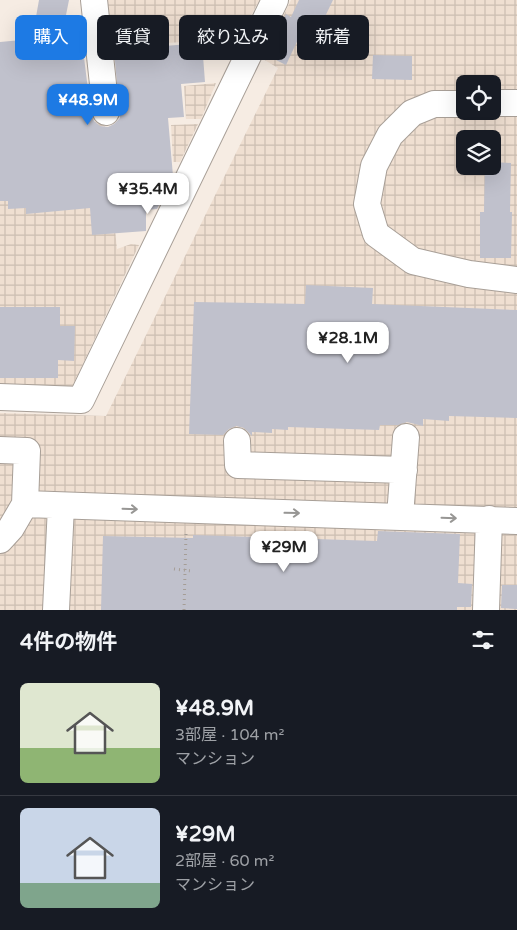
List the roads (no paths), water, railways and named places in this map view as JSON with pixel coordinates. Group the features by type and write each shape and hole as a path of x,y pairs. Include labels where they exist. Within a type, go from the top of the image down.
{"street":[{"path":"94,0 106,112"},
{"path":"0,397 81,400 275,0"},
{"path":"501,103 517,103"},
{"path":"456,104 434,104 412,113 390,135 374,166 367,204 376,234 413,261 469,274 517,280"},
{"path":"400,516 406,437"},
{"path":"237,440 238,465 404,470"},
{"path":"0,450 27,451 25,504 11,528 0,540"},
{"path":"25,504 71,507 517,520"},
{"path":"56,610 71,507"},
{"path":"486,610 489,520"}]}
